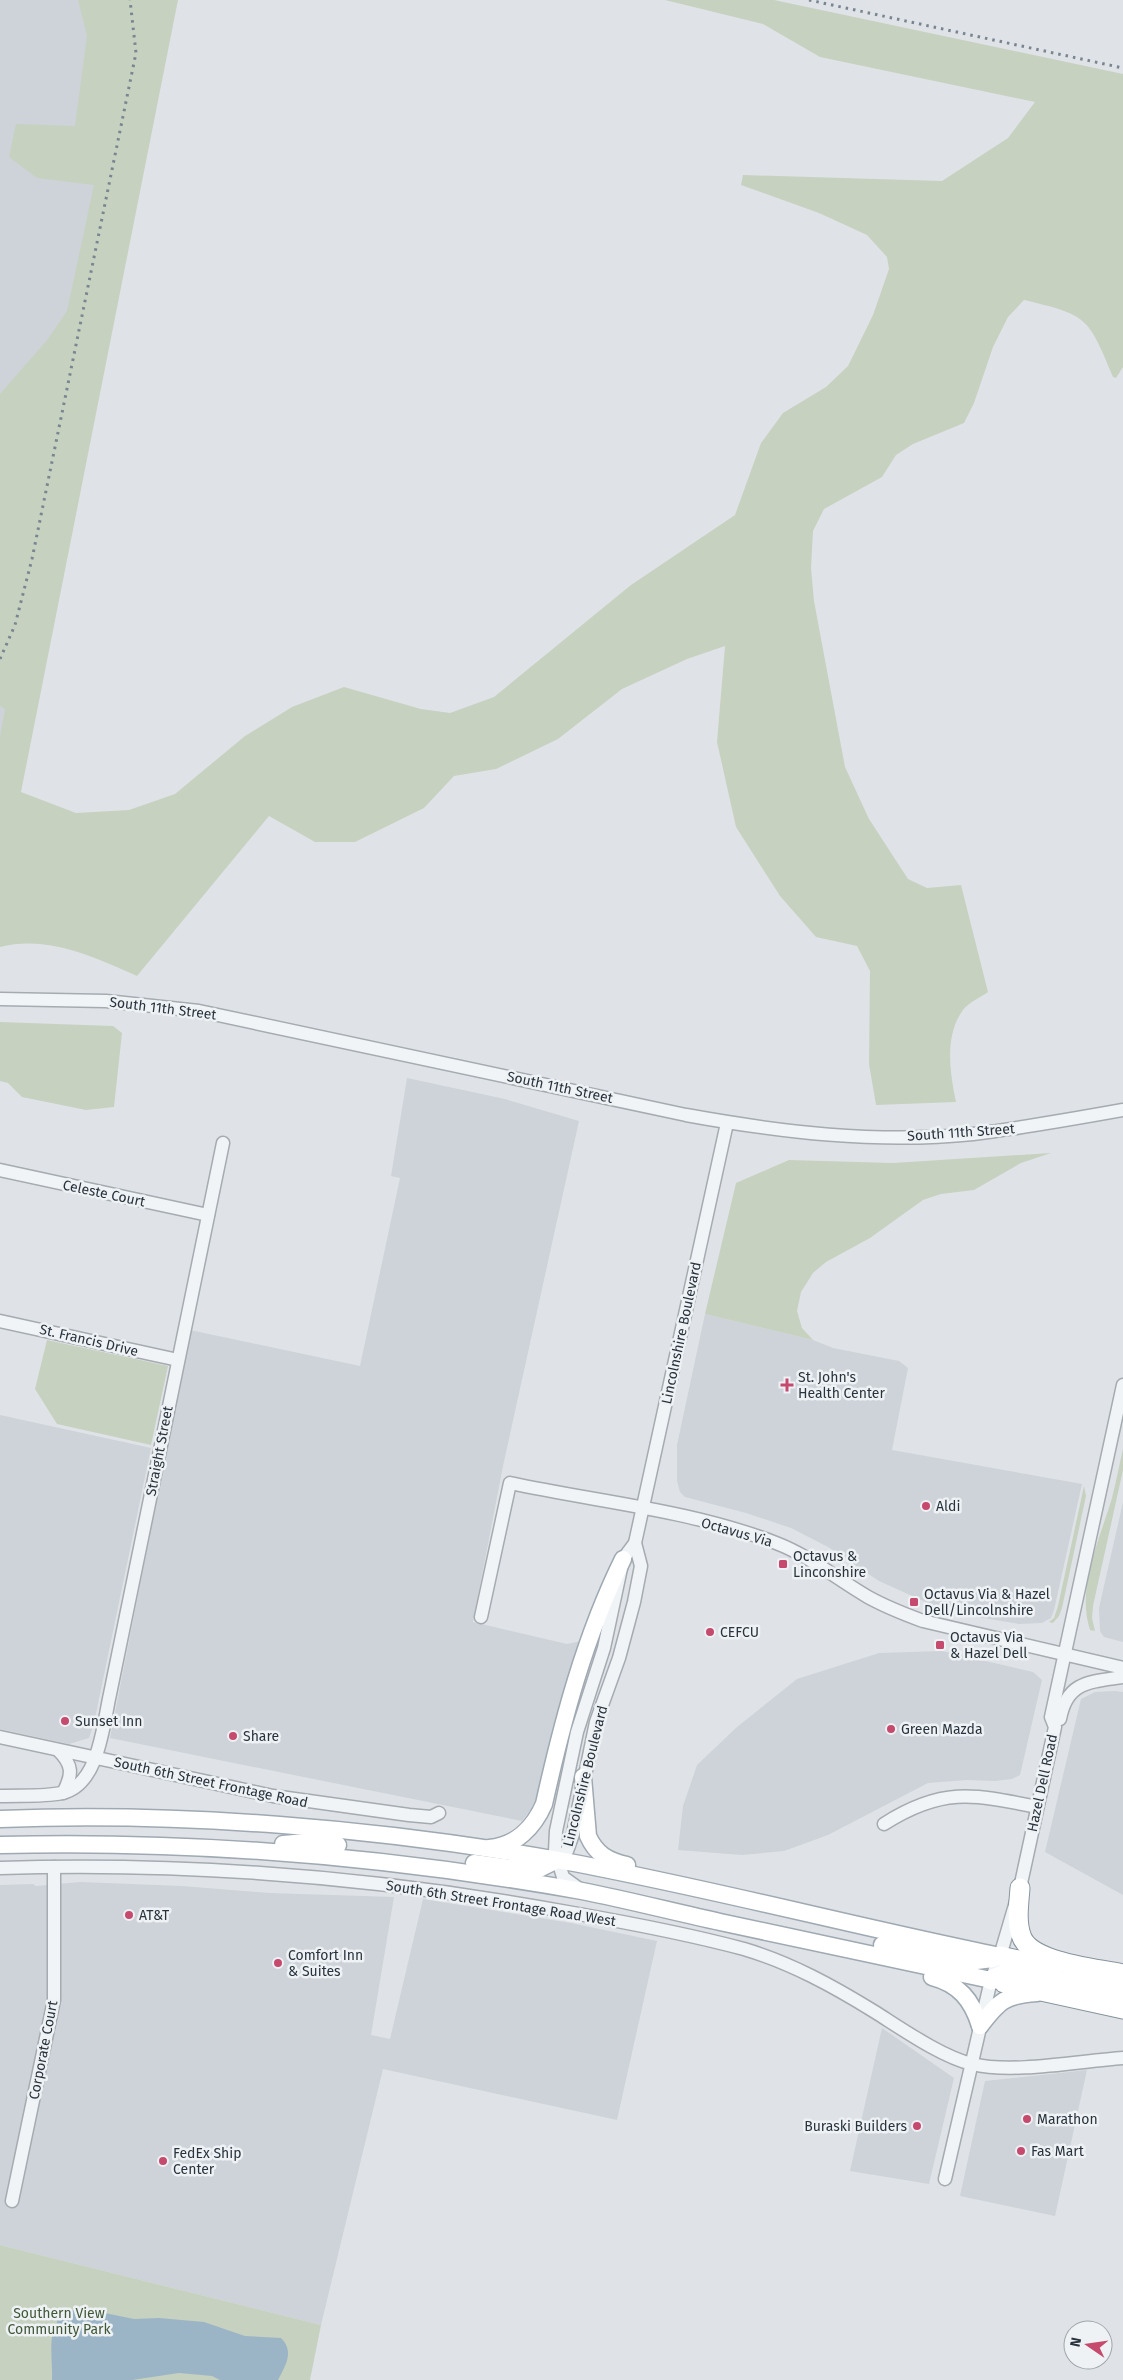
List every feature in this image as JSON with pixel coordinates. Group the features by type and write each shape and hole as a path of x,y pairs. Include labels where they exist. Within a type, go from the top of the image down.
{"highway":[{"path":"1020,1888 1018,1920 1021,1936 1027,1946 1046,1957 1123,1974"},
{"path":"1000,1956 1123,1982"},
{"path":"991,1980 1002,1973 1010,1972 1123,1991"},
{"path":"991,1980 1123,2009"}],"main road":[{"path":"474,1847 496,1847 507,1843 524,1833 540,1814 544,1804 562,1722 604,1596 623,1559"},
{"path":"583,1777 588,1836 600,1855 611,1861 779,1899 817,1915"},
{"path":"0,1819 191,1820 309,1827 474,1847 557,1860 1000,1956"},
{"path":"236,1849 306,1842 408,1853 520,1869 539,1869 557,1860"},
{"path":"0,1845 110,1845 236,1849 387,1862 584,1892 991,1980"},
{"path":"830,1944 874,1944 968,1962 991,1960 1000,1956"},
{"path":"830,1944 869,1962 952,1984 966,1995 980,2026"},
{"path":"980,2026 996,2005 1004,1998 1020,1994 1048,1993"}],"street":[{"name":"South 11th Street","path":"0,1000 106,1001 198,1011 727,1123 834,1135 924,1136 971,1134 1123,1110"},
{"name":"Lincolnshire Boulevard","path":"584,1892 563,1877 555,1851 556,1831 577,1732 604,1648 623,1559 635,1543 727,1123"},
{"name":"Straight Street","path":"95,1758 110,1694 222,1143"},
{"name":"Celeste Court","path":"0,1170 208,1215"},
{"name":"St. Francis Drive","path":"0,1321 178,1360"},
{"name":"Hazel Dell Road","path":"945,2180 991,1980 1020,1888 1055,1727 1051,1717 1064,1653 1121,1403 1123,1384"},
{"name":"Octavus Via","path":"481,1618 510,1483 643,1507 744,1532 777,1543 814,1562 892,1610 924,1622 1123,1668"},
{"name":"Lincolnshire Boulevard","path":"557,1860 567,1851 573,1834 583,1777 596,1722 619,1658 634,1602 641,1566 635,1543"},
{"path":"1055,1727 1059,1721 1063,1704 1076,1689 1085,1684 1123,1678"},
{"path":"0,1737 95,1758"},
{"path":"58,1750 67,1759 70,1766 70,1772 63,1793"},
{"name":"South 6th Street Frontage Road","path":"0,1796 63,1793 72,1790 85,1779 95,1758 273,1796 323,1804 416,1816 431,1817 439,1813"},
{"path":"884,1824 912,1807 932,1800 953,1796 976,1796 1037,1807"},
{"name":"Corporate Court","path":"12,2201 54,2000 54,1867"},
{"name":"South 6th Street Frontage Road West","path":"0,1868 204,1869 365,1882 532,1905 677,1934 744,1950 795,1968 822,1981 936,2049 972,2064 1021,2067 1123,2058"}],"shaded area":[{"path":"0,0 164,0 0,776"},
{"path":"407,1078 505,1099 579,1121 503,1466 473,1622 567,1644 581,1641 556,1719 540,1791 531,1809 522,1821 110,1738 190,1330 360,1366 400,1178 391,1176"},
{"path":"705,1314 813,1340 833,1348 899,1361 908,1368 892,1450 1082,1484 1051,1618 1042,1623 1019,1624 966,1615 930,1604 879,1581 828,1547 791,1528 746,1513 685,1497 680,1492 677,1481 677,1445"},
{"path":"0,1415 151,1448 94,1723 89,1738 69,1744 0,1729"},
{"path":"1123,1502 1123,1642 1104,1637 1100,1631 1099,1608"},
{"path":"942,1651 1033,1672 1042,1680 1020,1775 1012,1779 995,1781 967,1780 928,1783 828,1835 784,1851 742,1855 678,1850 683,1806 697,1765 737,1727 797,1679 879,1653"},
{"path":"1095,1692 1123,1692 1123,1895 1045,1852 1081,1699"},
{"path":"80,1882 182,1886 270,1893 394,1897 371,2035 390,2039 423,1899 571,1923 657,1941 617,2120 383,2069 321,2325 0,2245 0,1885 33,1884 36,1886"},
{"path":"882,2028 954,2078 929,2184 850,2171"},
{"path":"1087,2070 1055,2216 960,2196 985,2081"}],"green space":[{"path":"78,0 178,0 21,792 76,813 129,810 175,794 245,736 292,707 344,687 421,709 450,713 494,697 631,585 735,515 761,443 783,413 826,387 848,366 873,315 889,269 887,257 867,235 819,213 741,185 743,175 942,181 1008,138 1035,102 820,57 763,24 665,0 774,0 1123,74 1123,367 1116,378 1113,377 1091,330 1083,322 1074,315 1061,310 1024,300 1008,317 993,347 974,403 964,423 913,444 896,455 882,477 824,509 813,531 811,568 814,601 845,767 869,819 908,879 927,888 961,885 988,992 965,1007 953,1031 950,1055 956,1102 876,1105 869,1064 870,971 857,946 816,937 780,896 736,827 717,742 725,646 687,659 622,689 558,739 496,769 454,776 424,808 355,842 315,842 269,816 137,976 87,955 53,946 18,944 0,947 0,737 5,709 0,706 0,394 48,339 67,311 94,185 37,178 9,157 16,124 75,126 87,36"},
{"path":"0,1022 113,1026 122,1033 114,1107 86,1110 22,1097 8,1083 0,1081"},
{"path":"1051,1153 1021,1163 974,1190 941,1194 923,1200 870,1238 826,1262 813,1273 801,1292 797,1311 802,1328 813,1340 705,1314 736,1183 789,1160 893,1163"},
{"path":"47,1340 168,1366 151,1445 57,1424 35,1389"},
{"path":"1123,1449 1123,1470 1093,1606 1092,1618 1095,1631 1090,1630 1086,1614 1088,1580 1091,1563 1112,1498"},
{"path":"1084,1486 1086,1496 1062,1608 1059,1616 1053,1623 1049,1622 1054,1618 1058,1606"},
{"name":"Southern View Community Park","path":"0,2245 321,2325 310,2380 0,2380"}],"water":[{"path":"71,2310 90,2310 134,2319 159,2318 204,2322 245,2336 281,2338 287,2348 287,2359 278,2380 220,2380 212,2376 179,2373 132,2380 52,2380 51,2350 53,2331 62,2315"}],"railway":[{"path":"0,659 15,625 32,559 136,53 130,0"},
{"path":"809,0 1123,68"}],"place":[{"name":"St. John's Health Center","path":"787,1385"},
{"name":"Aldi","path":"926,1506"},
{"name":"Octavus & Linconshire","path":"783,1564"},
{"name":"Octavus Via & Hazel Dell/Lincolnshire","path":"914,1602"},
{"name":"CEFCU","path":"710,1632"},
{"name":"Octavus Via & Hazel Dell","path":"940,1645"},
{"name":"Sunset Inn","path":"65,1721"},
{"name":"Green Mazda","path":"891,1729"},
{"name":"Share","path":"233,1736"},
{"name":"AT&T","path":"129,1915"},
{"name":"Comfort Inn & Suites","path":"278,1963"},
{"name":"Marathon","path":"1027,2119"},
{"name":"Buraski Builders","path":"917,2126"},
{"name":"Fas Mart","path":"1021,2151"},
{"name":"FedEx Ship Center","path":"163,2161"}]}
